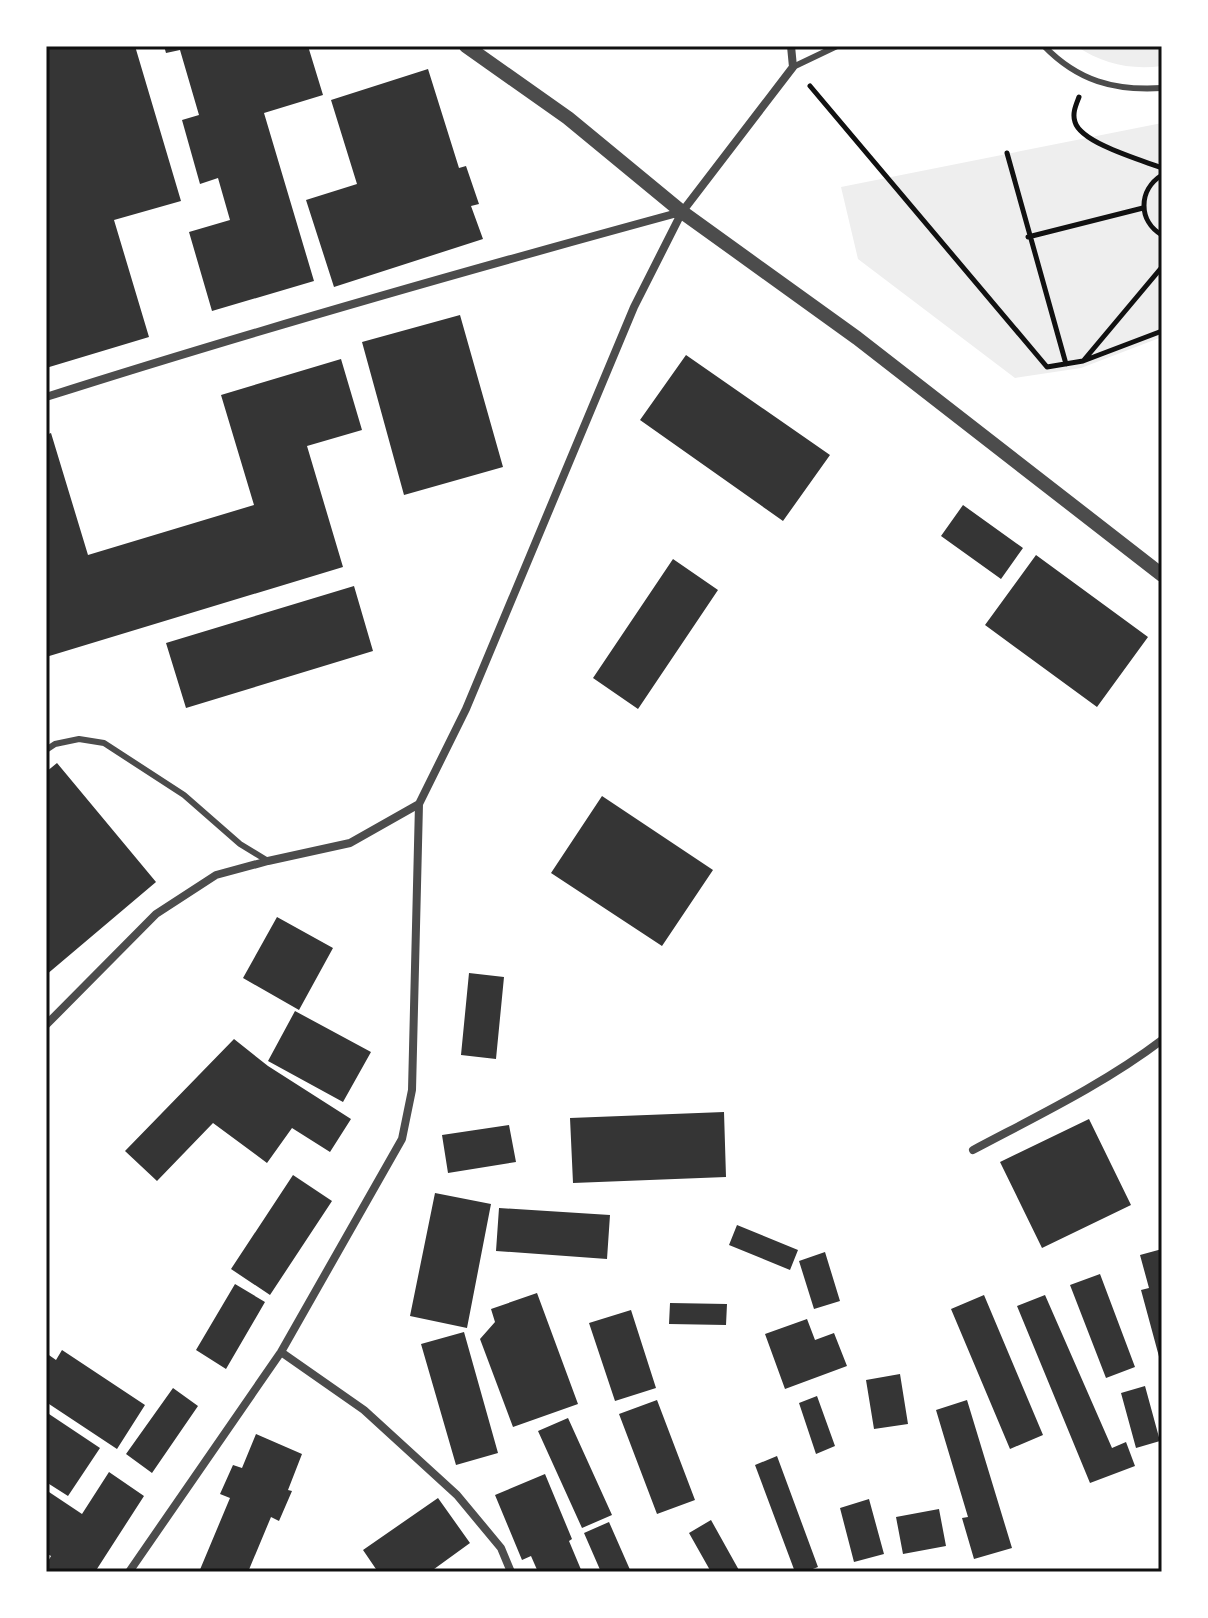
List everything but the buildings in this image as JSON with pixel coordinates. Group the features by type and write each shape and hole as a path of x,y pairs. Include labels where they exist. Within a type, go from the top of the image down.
{"street":[{"path":"466,46 568,118 682,212 857,338 1162,575"},
{"path":"129,1572 281,1352 402,1139 412,1090 419,804 466,709 634,307 682,212 793,67 791,46"},
{"path":"46,397 427,282 682,212"},
{"path":"46,1025 156,914 216,875 350,843 419,804"},
{"path":"973,1150 1065,1102 1138,1059 1162,1040"},
{"path":"281,1352 364,1410 457,1495 501,1548 511,1572"}],"lane":[{"path":"793,67 837,46"},
{"path":"1044,46 1060,62 1094,81 1131,90 1162,88"},
{"path":"46,750 55,744 79,739 104,743 184,795 240,844 268,861"}],"path":[{"path":"793,67 1047,367 1083,361 1162,331"},
{"path":"1087,77 1074,111 1075,123 1084,136 1162,168"},
{"path":"1007,153 1066,364"},
{"path":"1162,175 1150,185 1143,208 1151,226 1162,235"},
{"path":"1028,237 1143,208"},
{"path":"1083,361 1162,267"}],"shaded area":[{"path":"1076,46 1162,46 1162,66 1117,64"},
{"path":"1162,123 1162,337 1081,368 1015,378 858,259 841,187"}]}
